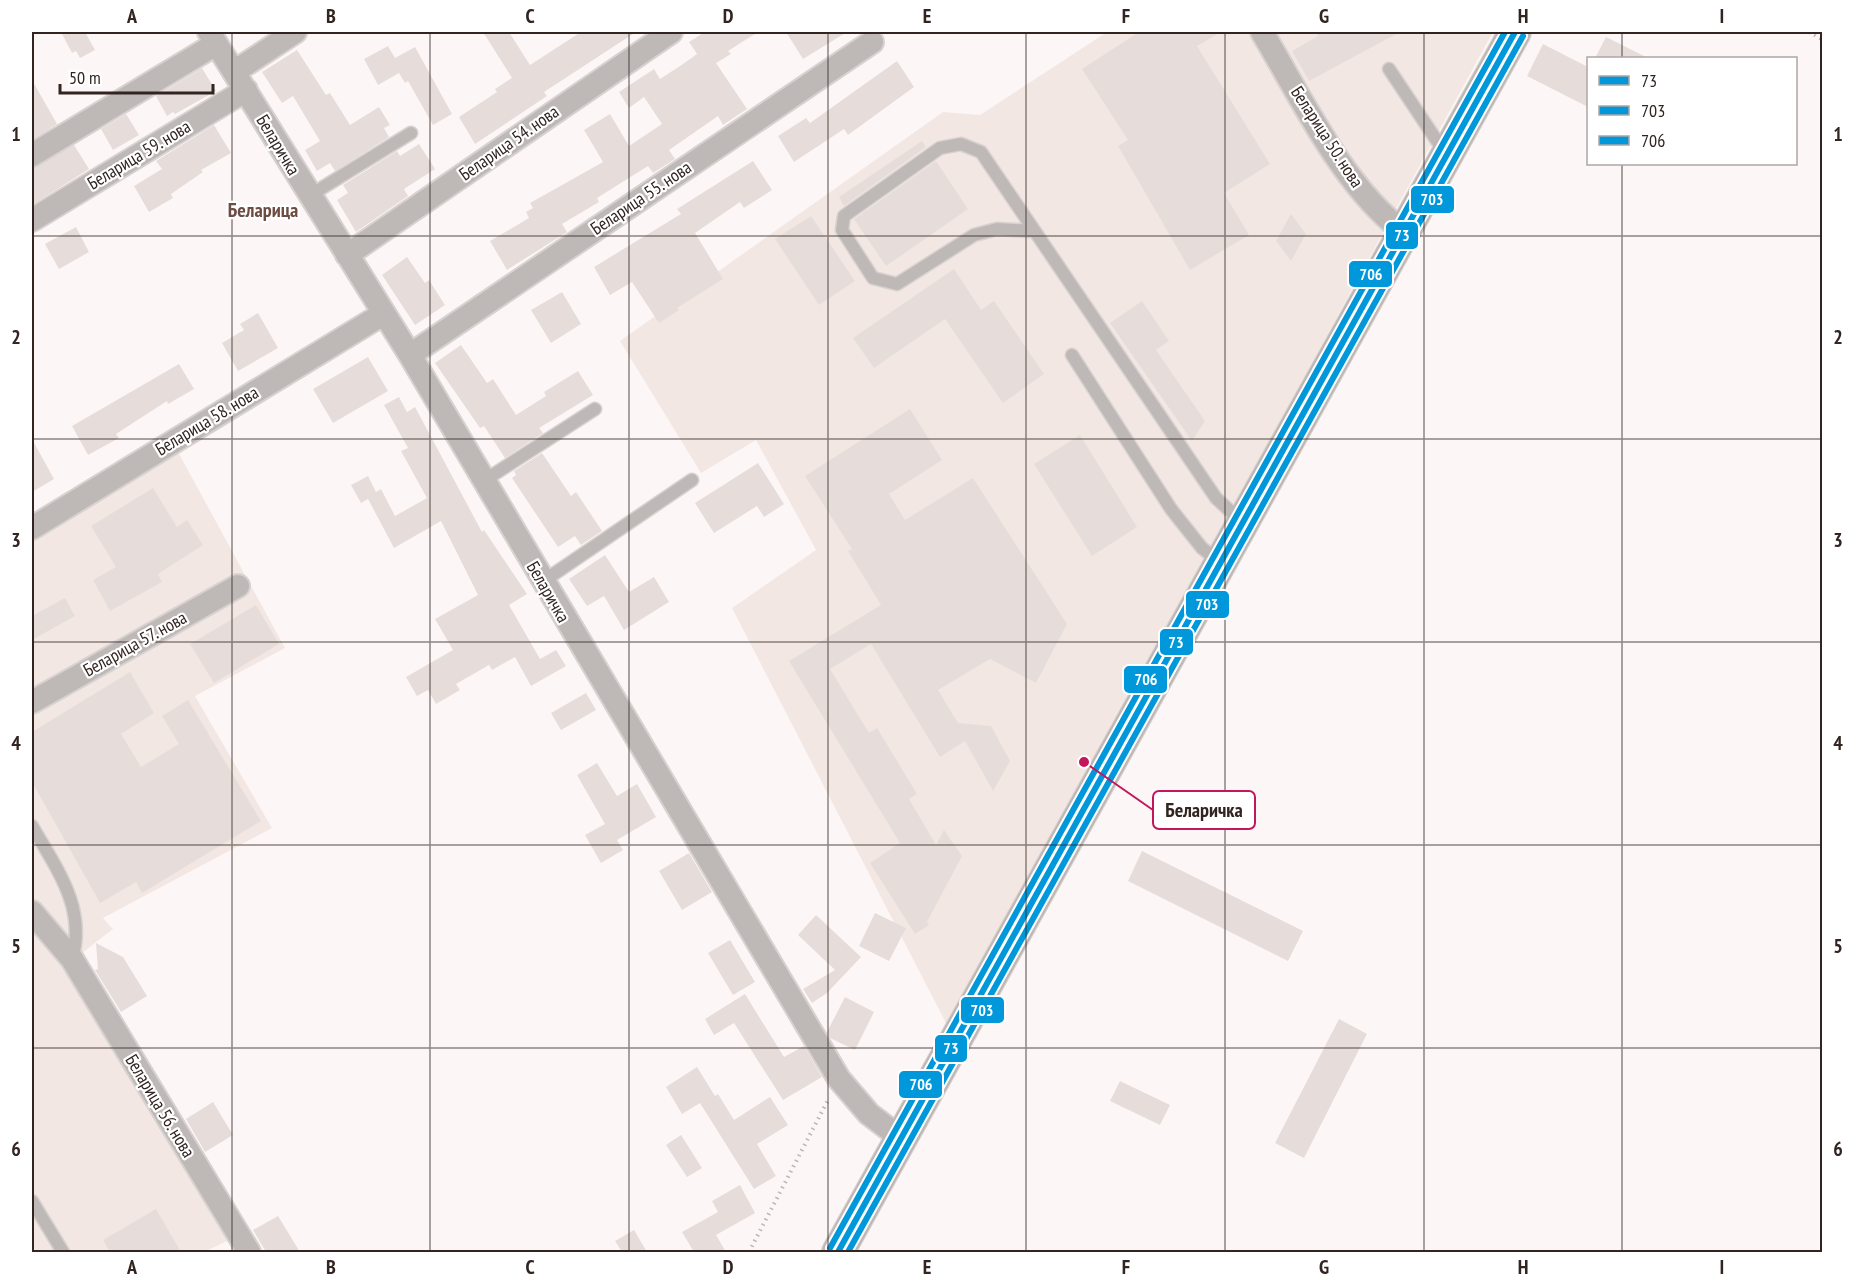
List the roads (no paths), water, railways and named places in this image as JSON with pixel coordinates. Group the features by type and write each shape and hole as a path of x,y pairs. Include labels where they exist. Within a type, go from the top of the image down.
{"main road":[{"path":"838,1252 1222,564 1515,32"}],"street":[{"name":"Беларица 59. нова","path":"32,220 240,81 295,32"},
{"name":"Беларица 54. нова","path":"347,255 671,32"},
{"name":"Беларица 50. нова","path":"1262,32 1340,161 1379,212 1404,232"},
{"name":"Беларичка","path":"213,38 309,196 410,355 485,480 542,582 839,1079 869,1114 902,1139"},
{"path":"32,155 213,38"},
{"name":"Беларица 55. нова","path":"410,355 872,42"},
{"name":"Беларица 58. нова","path":"32,528 383,314"},
{"name":"Беларица 57. нова","path":"32,702 238,586"},
{"name":"Беларица 56. нова","path":"32,912 72,959 249,1252"}],"lane":[{"path":"1389,69 1447,155"},
{"path":"309,196 411,133"},
{"path":"1032,231 997,229 974,235 903,282 892,284 873,278 842,230 844,216 940,148 961,144 981,152 1032,231 1216,498 1244,524"},
{"path":"1072,354 1187,531 1222,564"},
{"path":"485,480 595,410"},
{"path":"542,582 692,480"},
{"path":"32,826 74,902 76,933 72,959"},
{"path":"32,1201 63,1252"}],"place":[{"name":"Беларичка","path":"1084,762"}],"district":[{"name":"Беларица","path":"263,210"}]}
